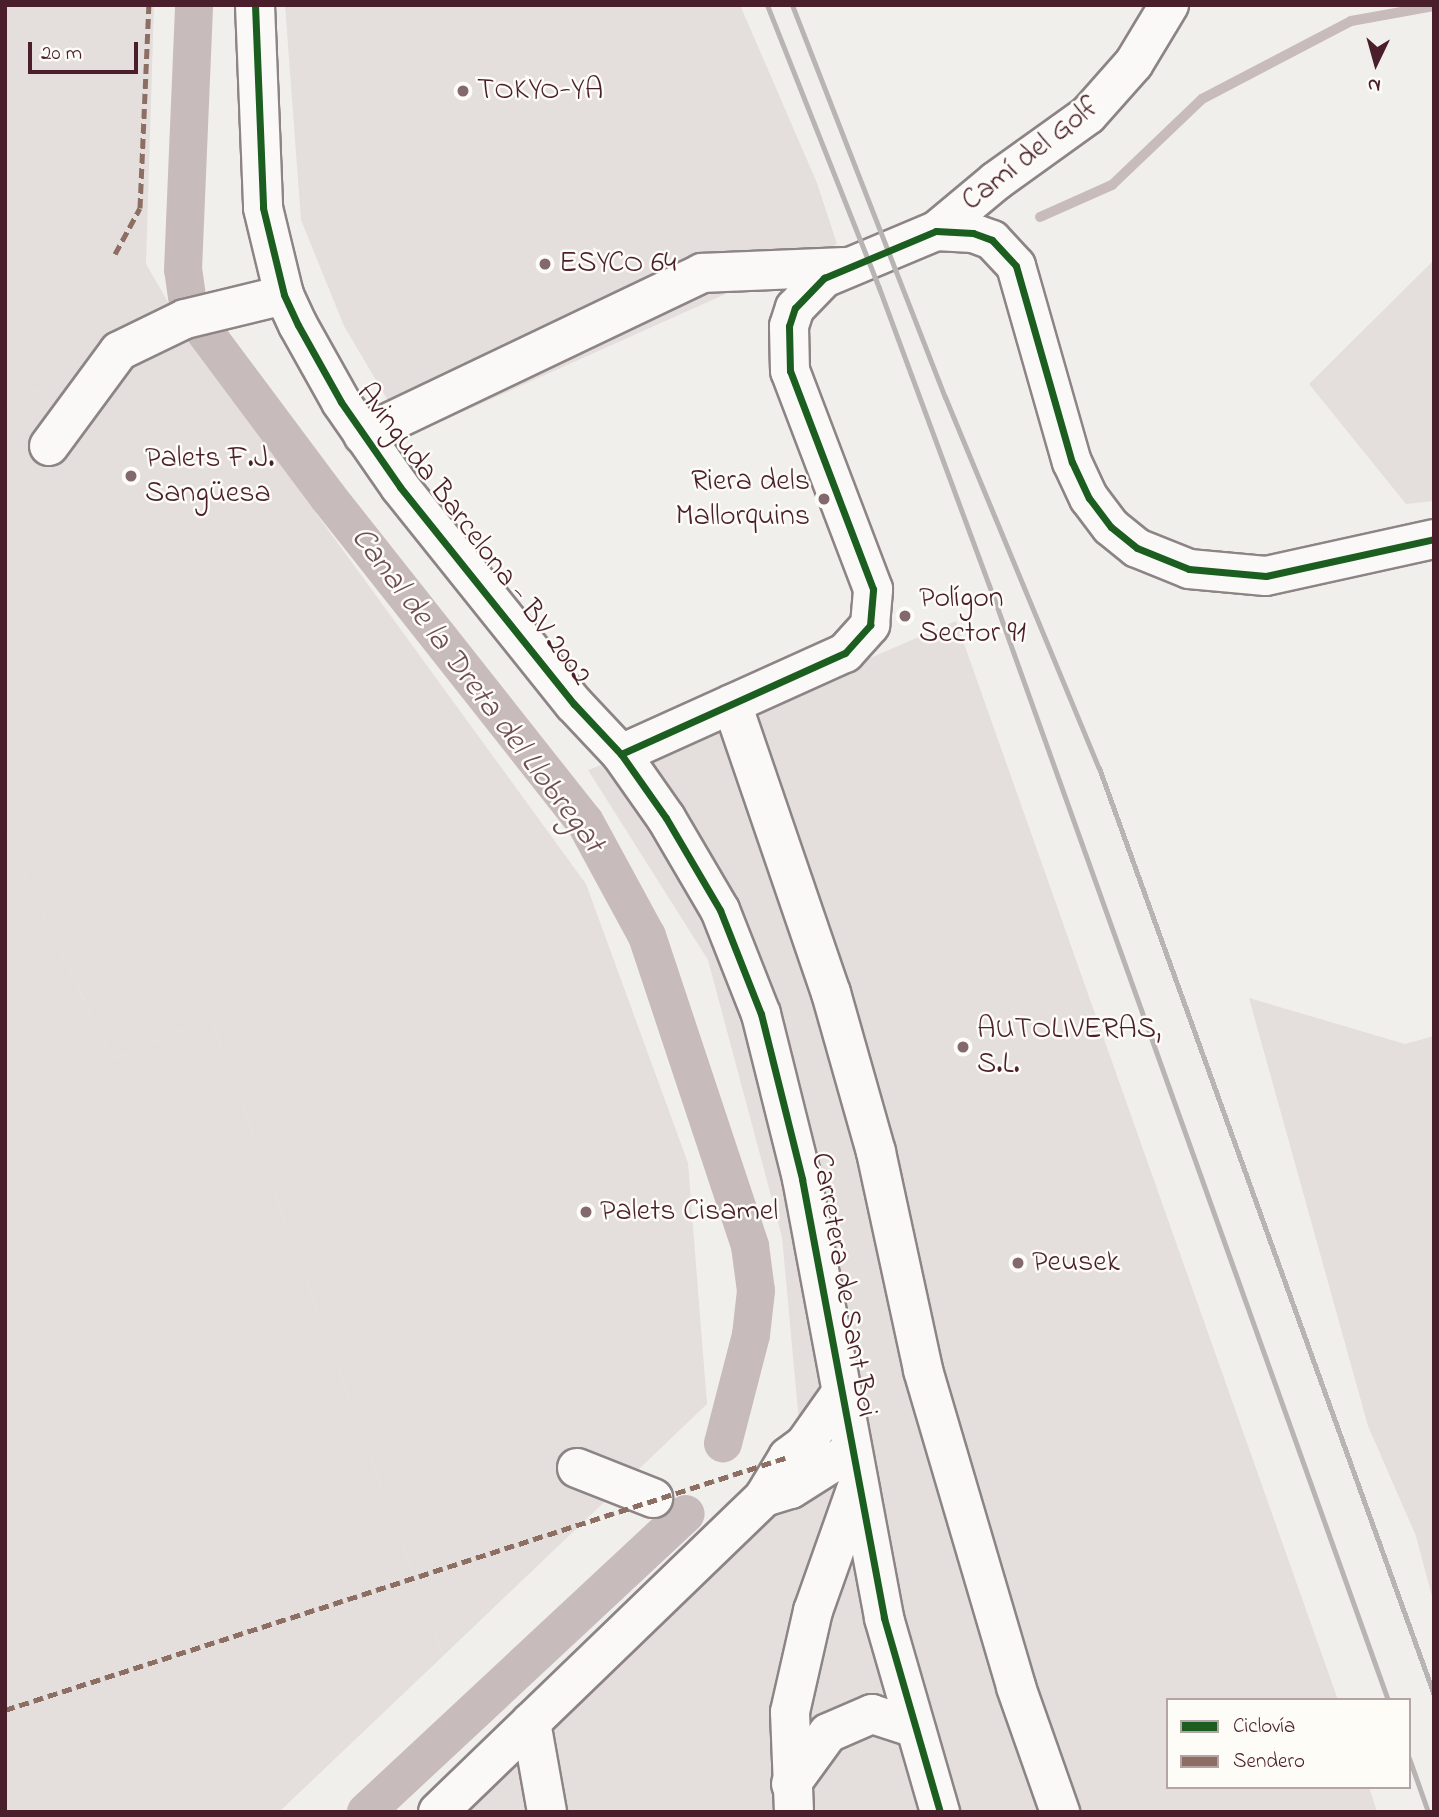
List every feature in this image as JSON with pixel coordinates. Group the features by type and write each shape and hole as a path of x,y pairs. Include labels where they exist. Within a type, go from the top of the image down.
{"street":[{"name":"Avinguda Barcelona - BV 2002","path":"255,5 263,208 284,295 313,355 363,435 493,605 621,754"},
{"name":"Camí del Golf","path":"936,231 1088,115 1135,63 1170,5"},
{"path":"621,754 845,653 870,625 873,589 790,371 786,348 795,308 824,278 844,267 936,231 973,233 992,240 1016,266 1072,462 1096,508 1137,548 1189,569 1266,576 1434,539"},
{"path":"363,435 702,272 844,267"},
{"path":"49,446 119,351 185,319 284,295"},
{"path":"732,704 831,993 876,1152 923,1370 1016,1687 1060,1812"},
{"name":"Carretera de Sant Boi","path":"621,754 678,837 720,909 761,1014 802,1179 854,1469 912,1727 940,1812"},
{"path":"778,1493 788,1457 819,1428 839,1396"},
{"path":"577,1468 653,1498"},
{"path":"438,1812 778,1493 854,1469"},
{"path":"792,1798 790,1712 854,1469"},
{"path":"778,1493 807,1492 822,1513 831,1552"},
{"path":"792,1798 828,1733 872,1714 912,1727"},
{"path":"531,1722 547,1812"}],"shaded area":[{"path":"5,5 154,5 146,264 190,340 5,402"},
{"path":"285,5 740,5 817,183 837,244 409,436 344,326 301,220"},
{"path":"1434,260 1434,501 1406,504 1309,384"},
{"path":"190,340 586,884 688,1163 707,1404 443,1656 211,1018 112,1059 5,834 5,402"},
{"path":"956,621 1337,1698 1166,1698 1166,1789 1370,1789 1377,1812 419,1812 742,1512 799,1422 782,1237 708,960 588,770 747,711"},
{"path":"5,834 112,1059 211,1018 443,1656 279,1812 5,1812"},
{"path":"1249,998 1405,1044 1434,1036 1434,1604 1416,1536 1368,1426"}],"waterway":[{"name":"Canal de la Dreta del Llobregat","path":"187,297 183,270 194,5"},
{"path":"1040,217 1112,185 1202,99 1351,21 1434,6"},
{"name":"Canal de la Dreta del Llobregat","path":"205,332 328,497 585,822 647,936 750,1246 756,1291 751,1335 723,1443"},
{"name":"Canal de la Dreta del Llobregat","path":"366,1812 686,1514"}],"railway":[{"path":"767,5 879,288 992,593 1387,1698"},
{"path":"792,5 945,397 1099,768 1434,1695"},
{"path":"1411,1764 1428,1812"}],"marked path":[{"path":"115,254 140,208 149,5"},
{"path":"5,1710 788,1457"}],"cycle path":[{"path":"255,5 263,208 284,295 298,325 341,402 400,487 574,704 621,754 666,818 720,910 761,1014 802,1179 884,1618 940,1812"},
{"path":"621,754 845,653 870,625 873,589 790,371 789,326 795,308 824,278 936,231 973,233 992,240 1016,266 1072,462 1089,498 1111,527 1137,548 1189,569 1266,576 1434,539"}],"place":[{"name":"TOKYO-YA","path":"463,91"},
{"name":"ESYCO 64","path":"545,264"},
{"name":"Palets F.J. Sangüesa","path":"131,476"},
{"name":"Riera dels Mallorquins","path":"824,499"},
{"name":"Polígon Sector 91","path":"905,616"},
{"name":"AUTOLIVERAS, S.L.","path":"963,1047"},
{"name":"Palets Cisamel","path":"586,1212"},
{"name":"Peusek","path":"1018,1263"}]}
